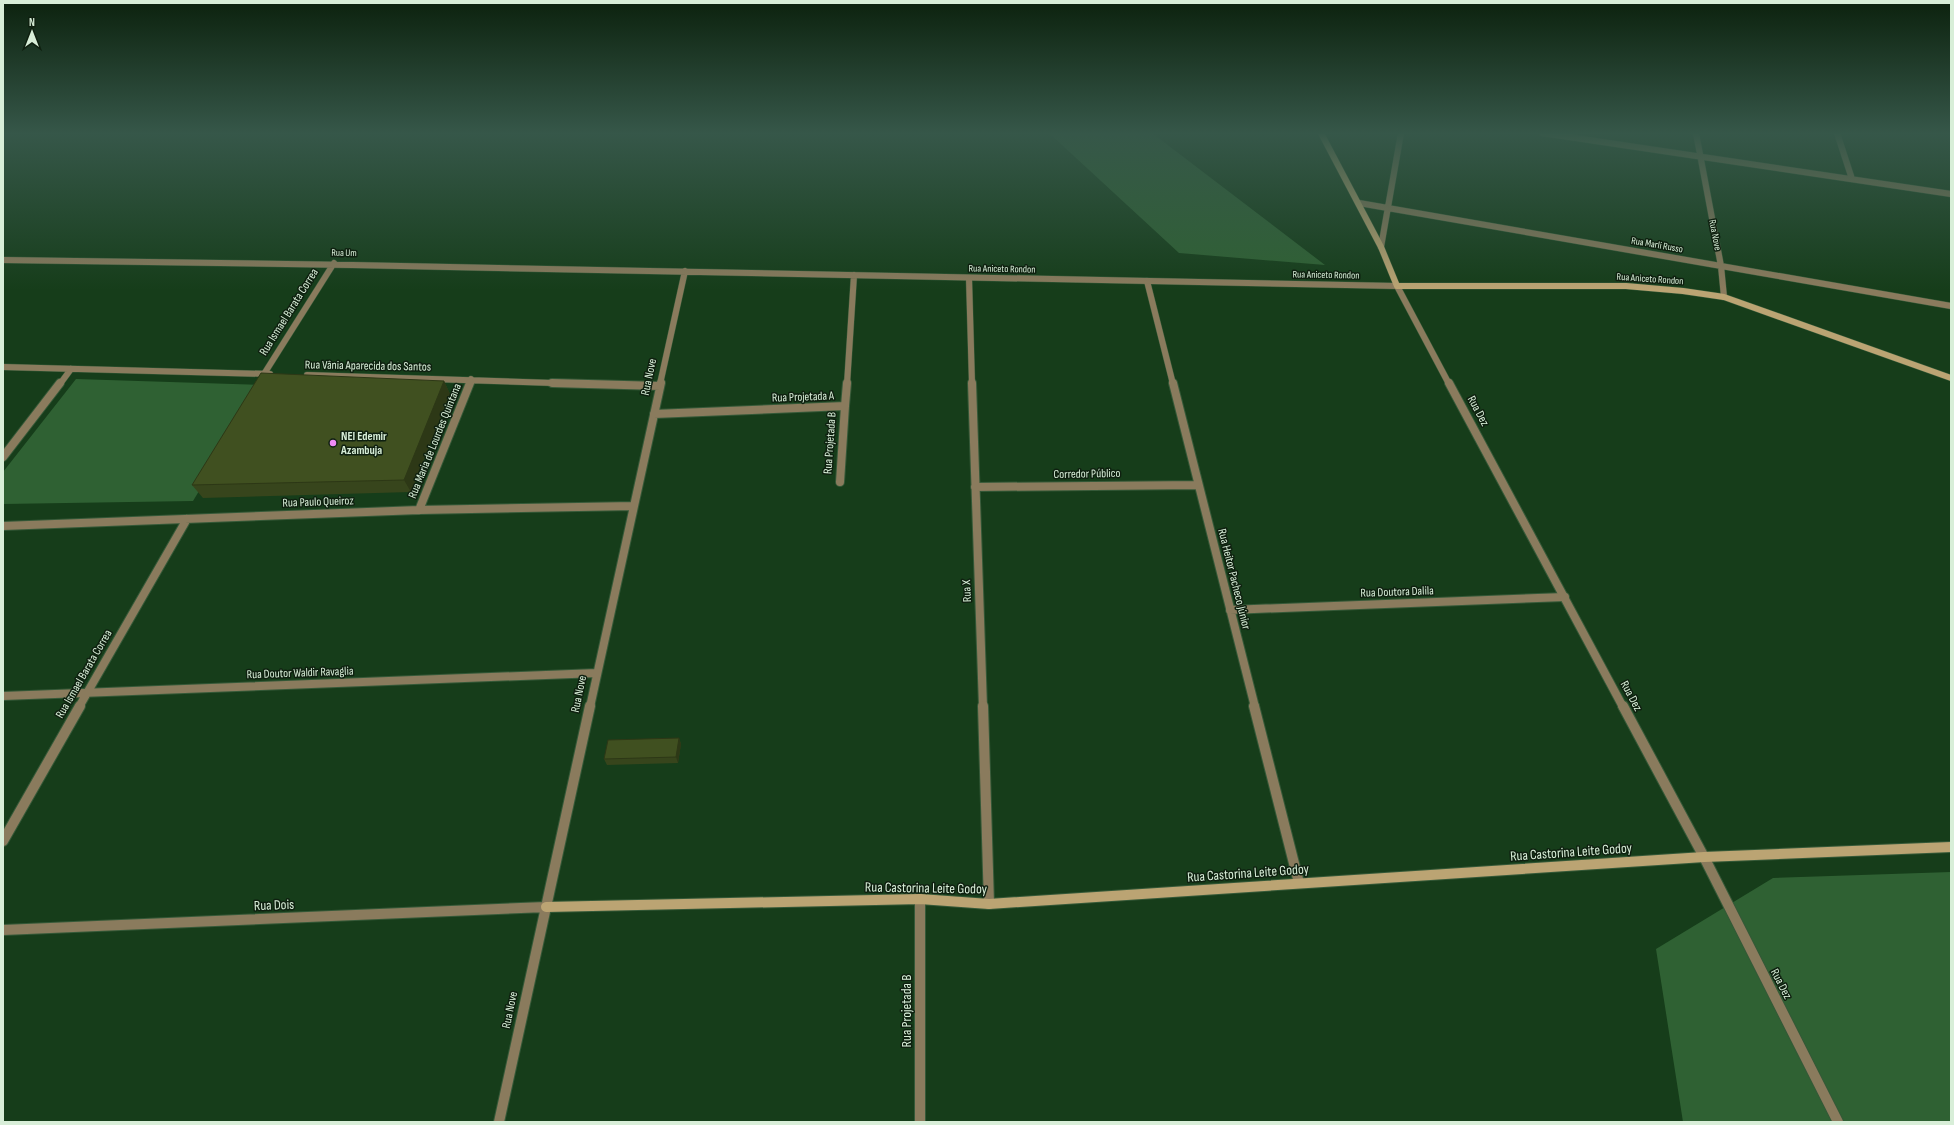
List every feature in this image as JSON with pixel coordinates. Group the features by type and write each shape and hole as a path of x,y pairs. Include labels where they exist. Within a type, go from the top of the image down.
{"street":[{"path":"1350,186 1382,247 1397,286"},
{"path":"1382,247 1392,186"},
{"name":"Rua Nove","path":"1705,186 1721,266 1724,297"},
{"path":"1891,186 1951,194"},
{"name":"Rua Marli Russo","path":"1359,203 1951,306"},
{"name":"Rua Um","path":"3,260 334,263 686,271"},
{"name":"Rua Ismael Barata Correa","path":"264,374 334,263"},
{"name":"Rua Nove","path":"499,1122 686,271"},
{"name":"Rua Aniceto Rondon","path":"686,271 1397,286 1626,286 1683,291 1724,297 1951,378"},
{"name":"Rua Projetada A","path":"654,414 845,406 854,275"},
{"name":"Rua X","path":"969,278 989,904"},
{"name":"Rua Heitor Pacheco Júnior","path":"1147,281 1299,883"},
{"name":"Rua Dez","path":"1397,286 1704,857 1838,1122"},
{"path":"3,367 280,374"},
{"path":"3,457 71,369"},
{"name":"Rua Vânia Aparecida dos Santos","path":"296,375 471,379 660,386"},
{"name":"Rua Maria de Lourdes Quintana","path":"419,510 471,379"},
{"name":"Rua Projetada B","path":"840,482 845,406"},
{"name":"Corredor Público","path":"975,487 1198,485"},
{"name":"Rua Paulo Queiroz","path":"3,526 419,510 634,506"},
{"name":"Rua Ismael Barata Correa","path":"3,841 187,519"},
{"name":"Rua Doutora Dalila","path":"1230,610 1564,597"},
{"name":"Rua Doutor Waldir Ravaglia","path":"3,696 597,673"},
{"name":"Rua Castorina Leite Godoy","path":"546,907 920,899 989,904 1704,857 1951,847"},
{"name":"Rua Projetada B","path":"920,899 920,1122"},
{"name":"Rua Dois","path":"3,930 546,907"}],"green space":[{"path":"1106,186 1221,186 1325,265 1179,253"},
{"path":"76,379 263,385 193,501 3,504 3,472"},
{"path":"1951,872 1951,1122 1683,1122 1656,949 1773,878"}],"building":[{"name":"NEI Edemir Azambuja","path":"261,373 444,381 404,480 192,485"},
{"path":"679,738 676,757 604,759 608,740"}],"place":[{"name":"NEI Edemir Azambuja","path":"333,443"}]}
